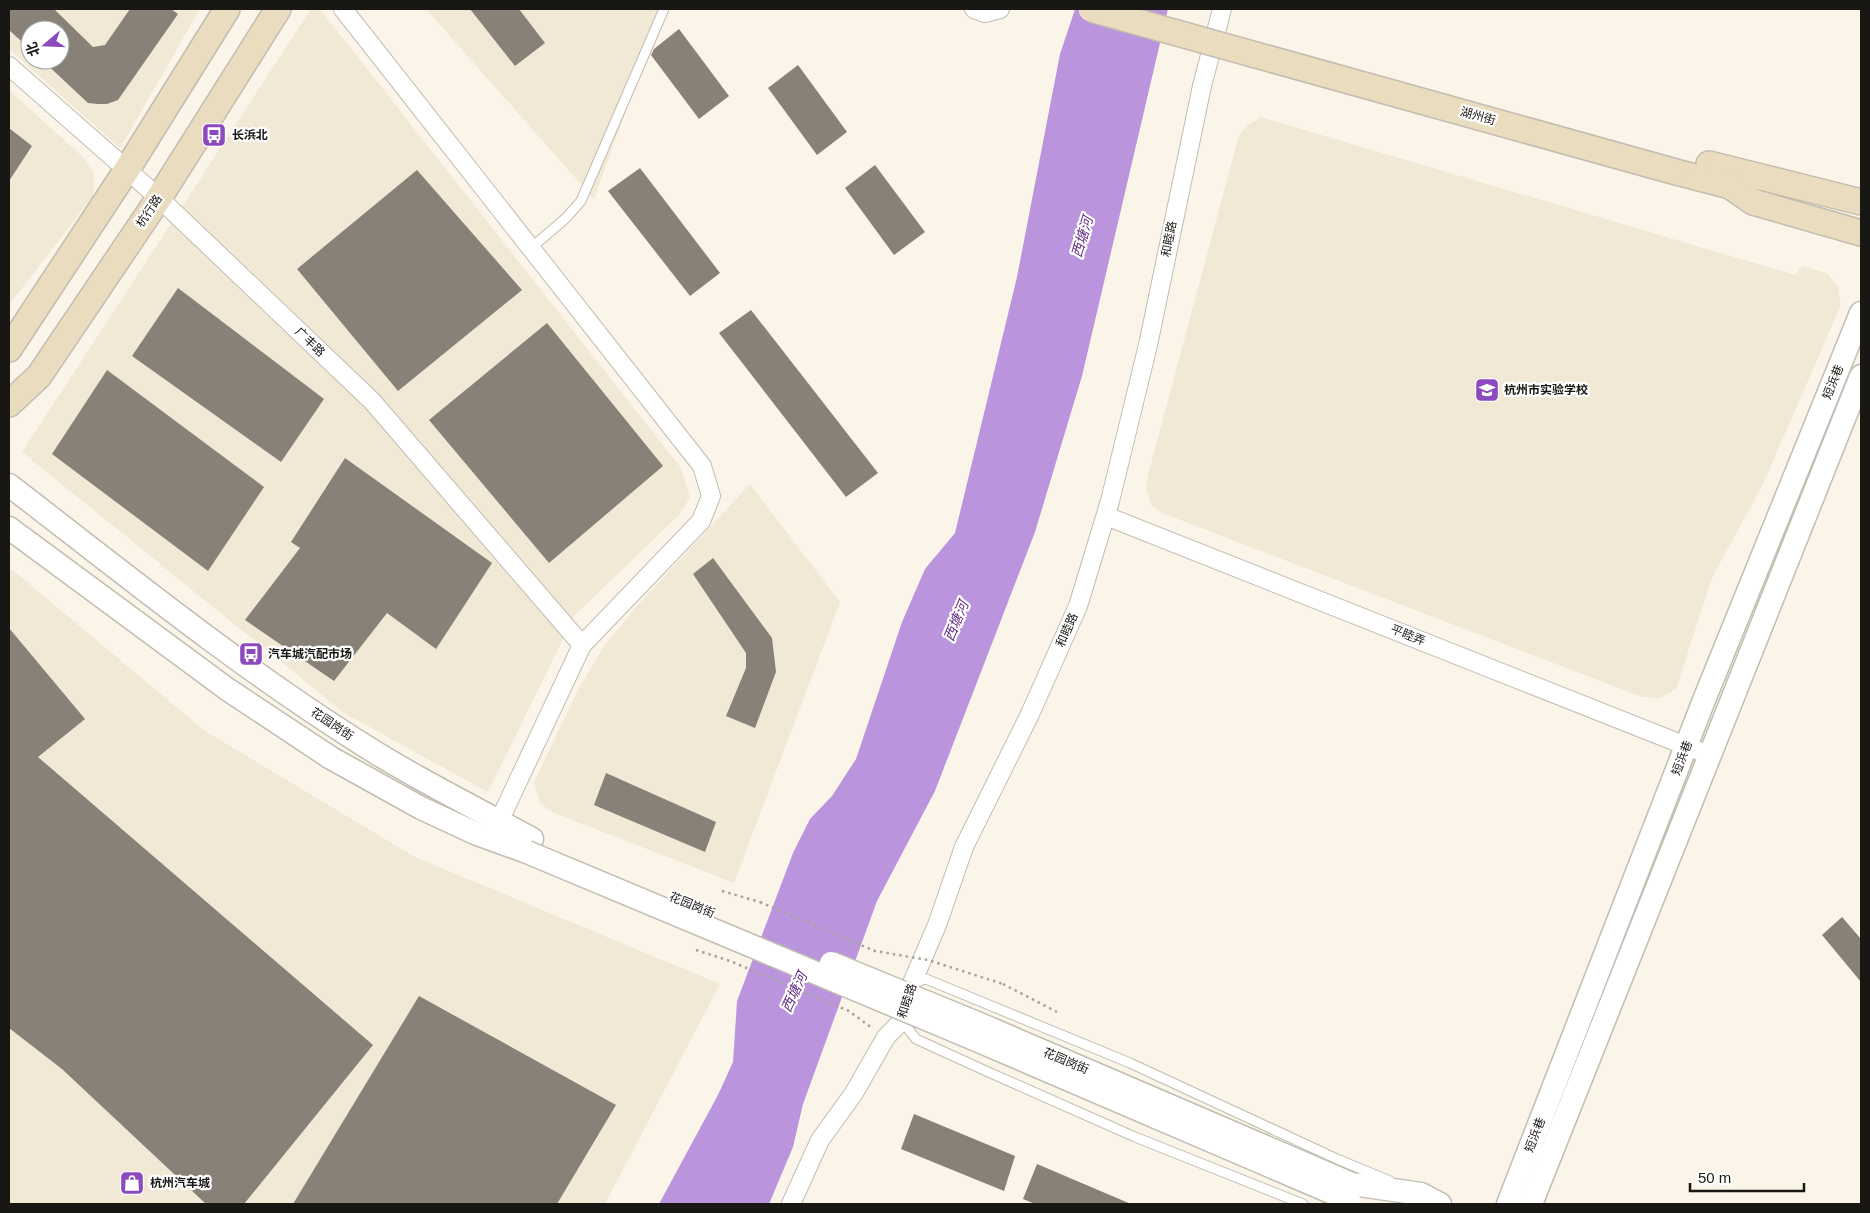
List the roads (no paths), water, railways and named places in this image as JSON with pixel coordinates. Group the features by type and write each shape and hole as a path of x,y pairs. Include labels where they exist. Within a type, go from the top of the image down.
{"main road":[{"path":"9,349 126,171 227,9"},
{"name":"杭行路","path":"9,404 38,376 159,198 278,9"},
{"name":"湖州街","path":"1091,9 1679,165 1861,202"},
{"name":"湖州街","path":"1150,9 1679,165 1730,186 1753,202 1861,233"}],"street":[{"path":"343,9 702,466 711,496 701,521 582,645 495,830"},
{"path":"974,9 985,13 1000,9"},
{"name":"和睦路","path":"791,1204 820,1140 854,1093 886,1037 902,1021 912,983 936,926 964,847 1030,714 1078,606 1106,516 1148,345 1200,96 1222,9"},
{"name":"广丰路","path":"9,66 126,171 159,198 372,401 582,645"},
{"name":"短浜巷","path":"1508,1204 1687,746 1861,313"},
{"name":"短浜巷","path":"1531,1204 1861,376"},
{"name":"花园岗街","path":"9,485 244,665 354,739 424,781 495,830"},
{"name":"平睦弄","path":"1106,516 1709,755"},
{"name":"花园岗街","path":"9,528 227,689 332,758 421,808 495,830 530,846 982,1025 1353,1196 1430,1199"}],"lane":[{"path":"531,248 566,218 581,201 664,9"},
{"path":"912,983 926,979 1130,1063 1337,1159 1430,1199"},
{"path":"902,1021 916,1039 1135,1137 1303,1204"}],"water":[{"name":"西塘河","path":"1075,9 1168,9 1082,376 1035,532 935,791 877,901 803,1104 793,1147 769,1204 659,1204 718,1095 733,1062 737,1001 793,853 810,819 832,796 856,759 902,622 925,569 955,533 1017,277 1060,54"}],"place":[{"name":"长浜北","path":"214,135"},
{"name":"杭州市实验学校","path":"1487,390"},
{"name":"汽车城汽配市场","path":"251,654"},
{"name":"杭州汽车城","path":"132,1183"}]}
